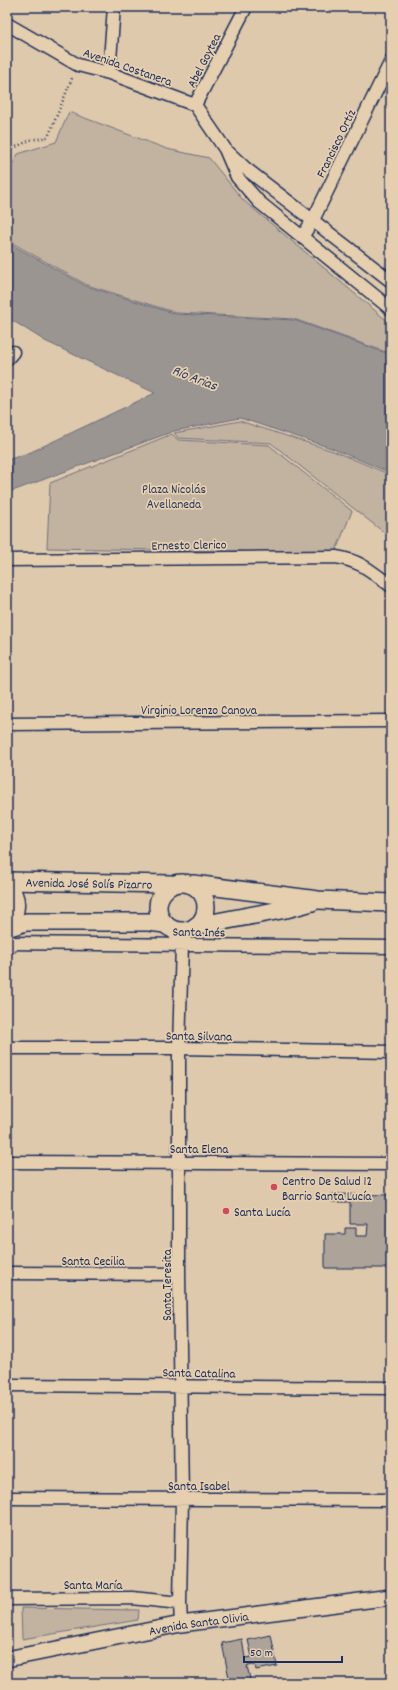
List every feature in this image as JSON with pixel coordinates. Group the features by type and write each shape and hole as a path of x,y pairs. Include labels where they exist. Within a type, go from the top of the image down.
{"main road":[{"name":"Avenida José Solís Pizarro","path":"7,881 171,884 178,882 318,900 391,903"},
{"name":"Avenida José Solís Pizarro","path":"168,926 160,918 157,910 157,903 160,895 171,884"},
{"path":"188,934 204,917 206,904 200,889 193,884"},
{"name":"Avenida José Solís Pizarro","path":"7,885 13,893 16,901 16,910 8,936"},
{"name":"Avenida José Solís Pizarro","path":"8,936 26,922 149,922 168,926 188,934 318,900"}],"street":[{"path":"109,73 114,7"},
{"name":"Abel Goytea","path":"195,105 246,7"},
{"name":"Avenida Costanera","path":"7,24 78,65 109,73 195,105"},
{"name":"Francisco Ortíz","path":"302,237 312,220 391,61"},
{"path":"195,105 225,150 237,177 259,202 391,310"},
{"path":"225,150 245,168 391,281"},
{"name":"Ernesto Clerico","path":"7,560 336,557 351,559 368,569 391,586"},
{"name":"Virginio Lorenzo Canova","path":"7,724 391,721"},
{"name":"Santa Inés","path":"8,936 188,934 391,947"},
{"name":"Santa Teresita","path":"181,1624 182,1499 180,1386 179,1048 188,934"},
{"name":"Santa Silvana","path":"7,1048 179,1048 391,1052"},
{"name":"Santa Elena","path":"7,1162 391,1164"},
{"name":"Santa Cecilia","path":"7,1273 180,1274"},
{"name":"Santa Catalina","path":"7,1385 391,1388"},
{"name":"Santa Isabel","path":"7,1498 391,1500"},
{"name":"Avenida Santa Olivia","path":"7,1659 181,1624 391,1597"},
{"name":"Santa María","path":"7,1599 132,1598 180,1603"}],"path":[{"path":"7,159 12,149 30,140 48,137 78,65"}],"green space":[{"path":"69,112 167,149 209,158 243,200 391,324 391,353 294,319 177,313 87,285 7,240 7,174 18,154 56,142"},
{"path":"240,421 333,451 391,475 391,538 271,443 178,438 174,433"},
{"name":"Plaza Nicolás Avellaneda","path":"172,434 178,440 269,445 352,511 335,553 47,548 50,483"},
{"path":"21,1608 139,1610 138,1620 22,1639"}],"water":[{"name":"Río Arias","path":"7,242 86,286 176,314 294,320 391,354 391,473 331,448 240,418 174,431 7,493 7,460 31,452 155,393 45,341 7,317"}],"building":[{"path":"332,1194 391,1195 391,1268 325,1268 325,1234 345,1234 345,1228 356,1228 356,1236 367,1236 368,1224 350,1224 350,1202 332,1202"},
{"path":"271,1635 277,1666 256,1670 255,1665 247,1666 251,1683 230,1683 222,1643 242,1639 245,1658 252,1657 248,1640"}],"place":[{"name":"Centro De Salud 12 Barrio Santa Lucía","path":"274,1187"},
{"name":"Santa Lucía","path":"226,1211"}]}
